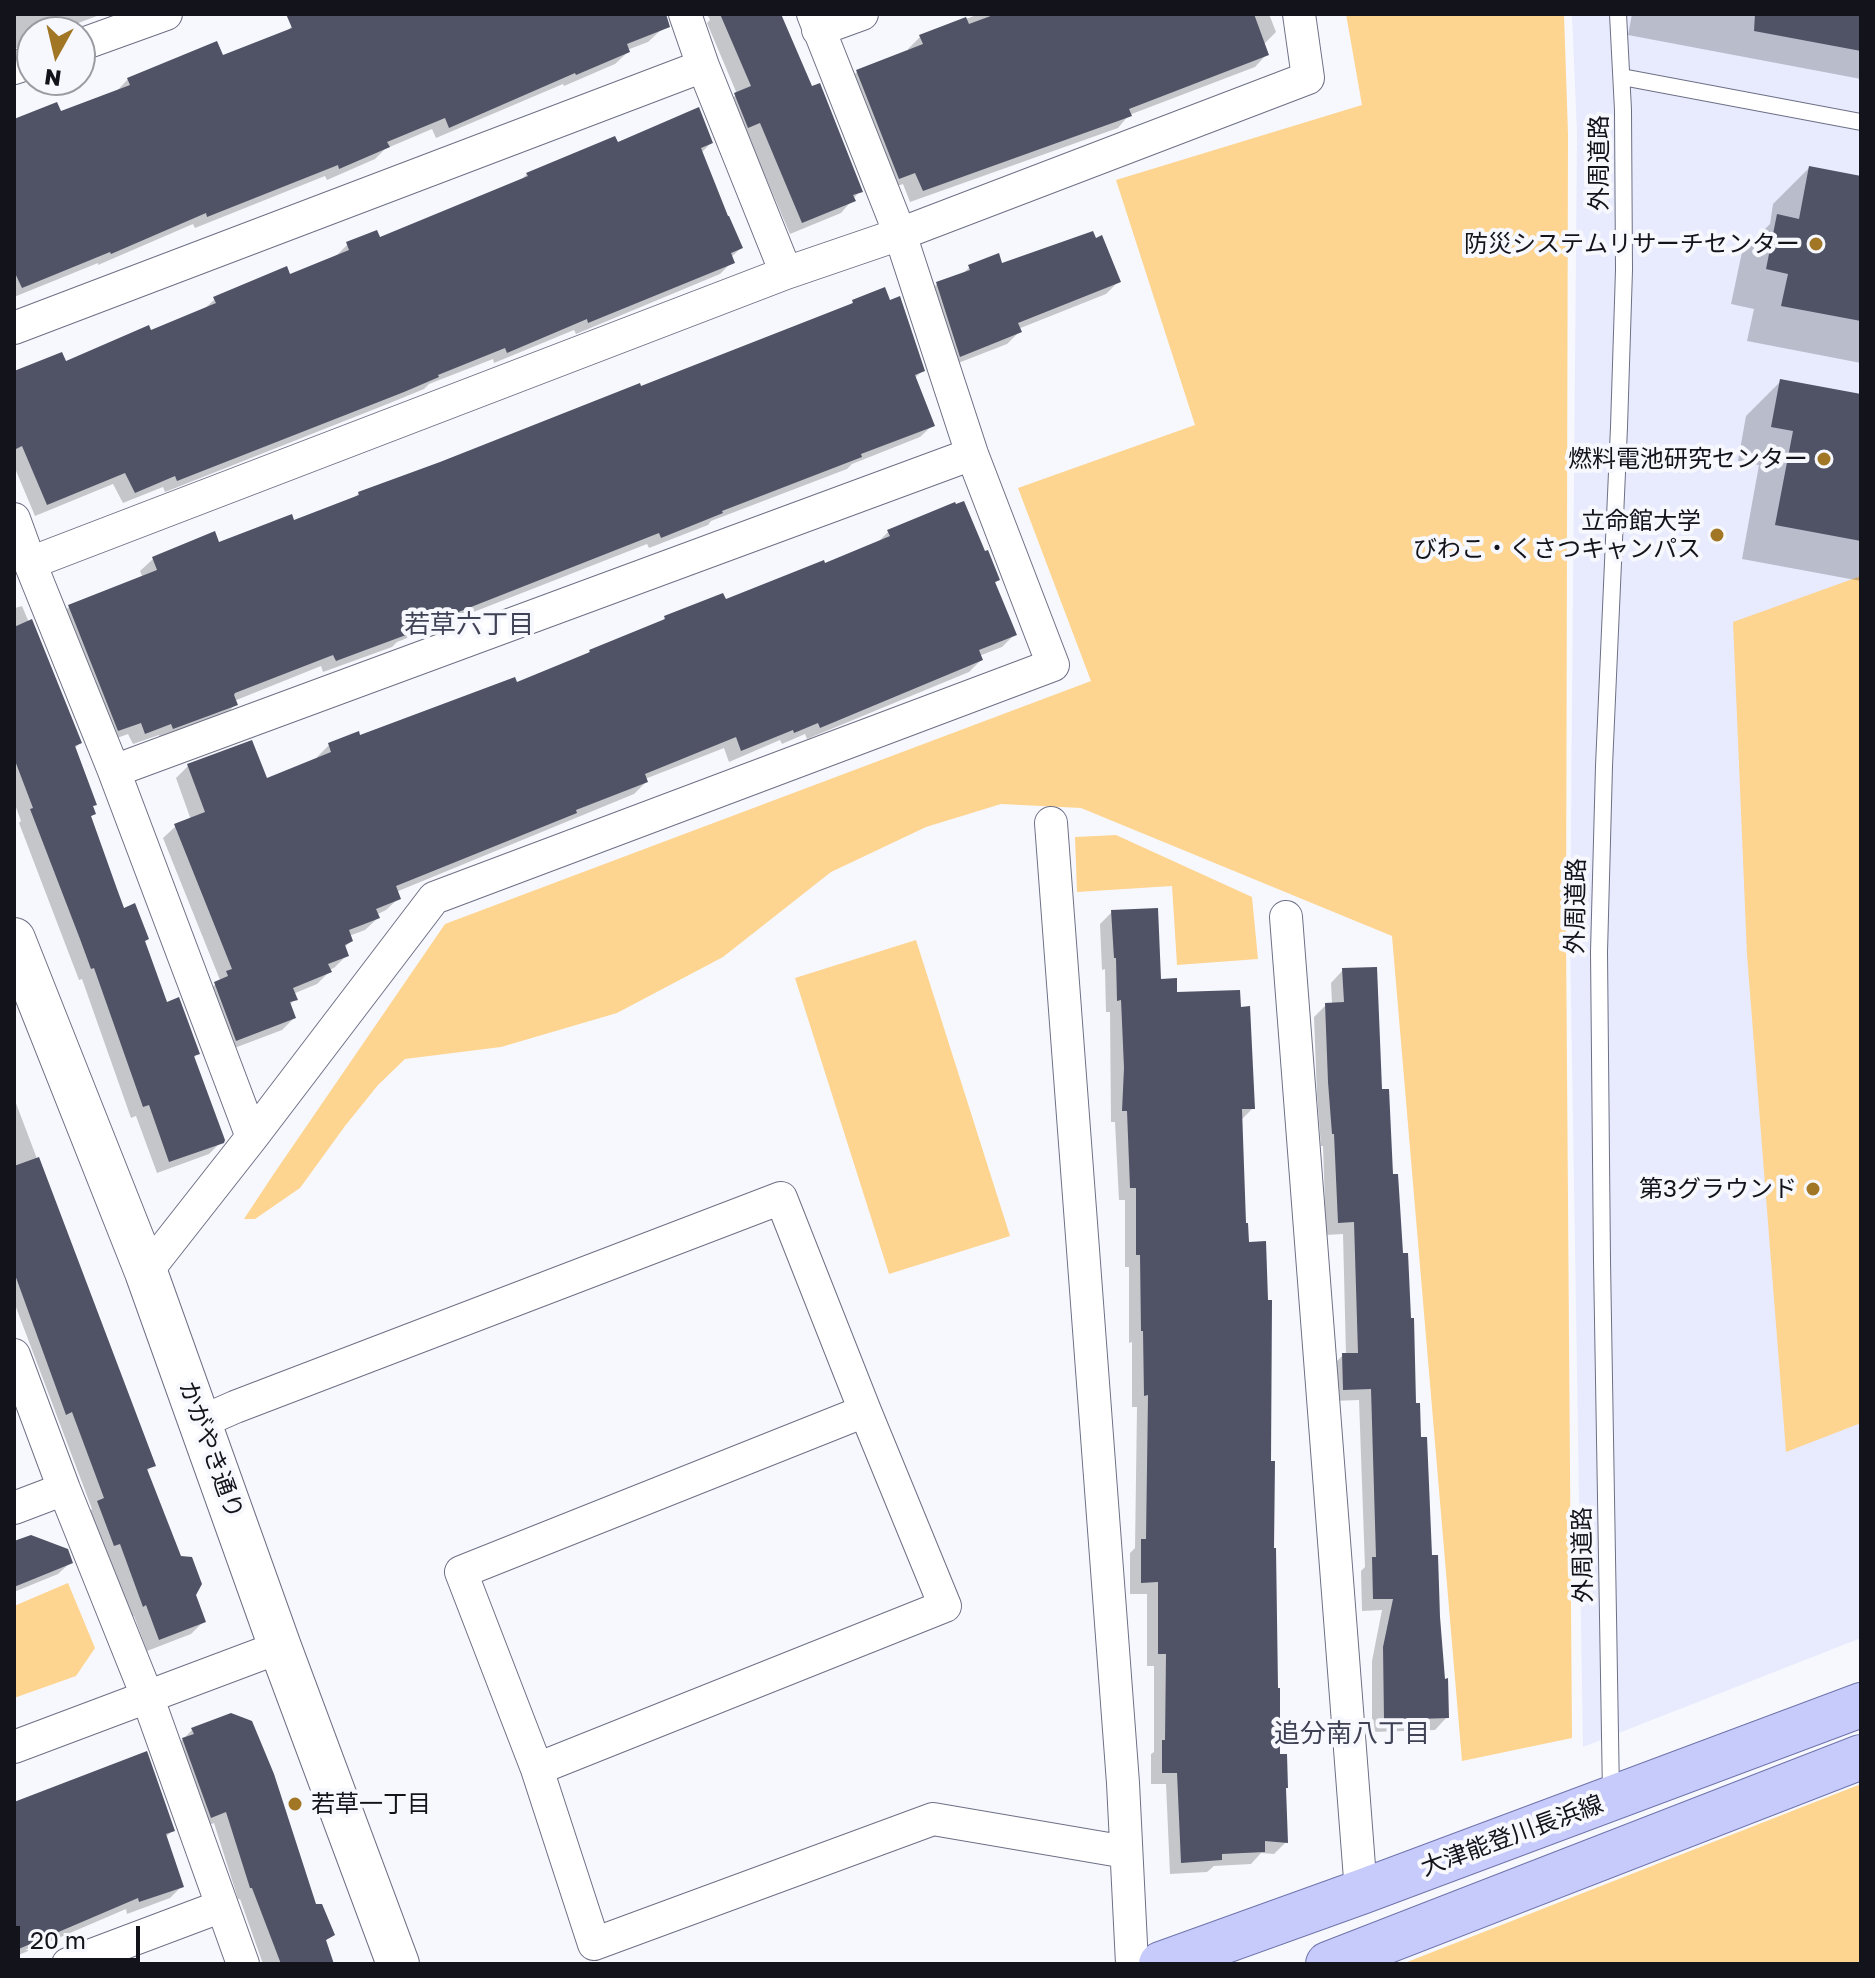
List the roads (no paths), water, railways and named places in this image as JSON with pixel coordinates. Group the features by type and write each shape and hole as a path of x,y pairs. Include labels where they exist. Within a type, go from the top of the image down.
{"main road":[{"name":"大津能登川長浜線","path":"1161,1964 1861,1705"},
{"path":"1328,1964 1861,1757"}],"street":[{"path":"96,39 166,14"},
{"path":"685,14 786,273"},
{"path":"146,1272 434,898 1053,665 972,454 900,234 815,22 862,14"},
{"path":"30,563 786,273 900,234 1308,78 1299,14"},
{"path":"14,328 703,66"},
{"path":"114,771 972,454"},
{"path":"14,519 114,771 252,1137"},
{"path":"1051,823 1123,1783 1132,1964"},
{"path":"1286,917 1361,1892"},
{"name":"かがやき通り","path":"14,939 146,1272 280,1647 398,1964"},
{"path":"201,1422 781,1198 945,1606 537,1769"},
{"path":"14,1355 147,1696 243,1964"},
{"path":"865,1411 461,1572 537,1769 594,1944 933,1819 1126,1852"},
{"path":"14,1508 64,1489"},
{"path":"14,1747 280,1647"},
{"path":"68,1964 222,1906"}],"lane":[{"name":"外周道路","path":"1612,1799 1599,952 1624,270 1622,77 1618,14"},
{"path":"1622,77 1861,122"}],"place":[{"name":"防災システムリサーチセンター","path":"1816,244"},
{"name":"燃料電池研究センター","path":"1824,459"},
{"name":"立命館大学 びわこ・くさつキャンパス","path":"1717,535"},
{"name":"第3グラウンド","path":"1813,1189"},
{"name":"若草一丁目","path":"295,1804"}],"district":[{"name":"若草六丁目","path":"469,625"},
{"name":"追分南八丁目","path":"1352,1734"}]}
